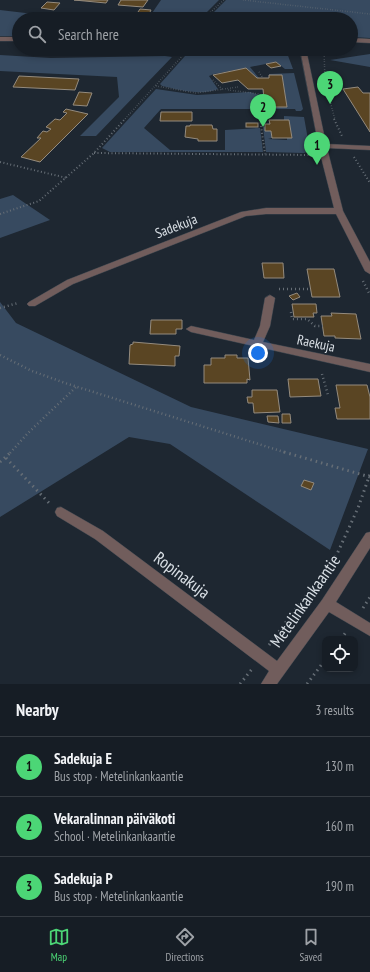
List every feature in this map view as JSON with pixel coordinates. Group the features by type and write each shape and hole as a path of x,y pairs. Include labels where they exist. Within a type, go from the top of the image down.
{"street":[{"path":"0,38 12,39"},
{"path":"358,40 370,41"},
{"path":"304,56 323,150 339,211 367,261 370,271"},
{"path":"323,150 348,147 370,148"},
{"name":"Sadekuja","path":"32,304 70,282 244,214 260,211 339,211"},
{"path":"257,344 265,326 271,294"},
{"name":"Raekuja","path":"191,329 370,368"},
{"name":"Ropinakuja","path":"61,512 100,535 278,670"},
{"name":"Metelinkankaantie","path":"268,684 327,604 370,537"},
{"path":"327,604 370,630"}],"path":[{"path":"211,12 224,0"},
{"path":"244,0 352,12"},
{"path":"358,13 370,14"},
{"path":"0,214 40,202 94,154 182,56"},
{"path":"323,56 325,81 335,124 370,183"},
{"path":"260,72 263,78"},
{"path":"213,80 222,90 254,92 260,94 262,98"},
{"path":"156,86 191,93 238,87"},
{"path":"259,114 265,154"},
{"path":"94,154 315,155 323,150"},
{"path":"0,162 67,178"},
{"path":"271,294 308,289"},
{"path":"0,308 15,303 32,304"},
{"path":"291,312 292,319 307,319 315,326 323,326"},
{"path":"0,355 18,365 76,387 203,429 370,476 355,515 337,554 240,684"},
{"path":"322,374 328,395"},
{"path":"0,462 6,458 28,433 76,387"},
{"path":"6,458 61,512"},
{"path":"307,684 322,664"}],"shaded area":[{"path":"161,0 219,0 207,12 153,12"},
{"path":"226,0 370,0 370,38 358,37 358,12 214,12"},
{"path":"0,10 17,12 12,12 12,36 0,36"},
{"path":"370,54 370,67 330,60 358,56"},
{"path":"0,55 51,58 172,57 96,136 80,136 119,97 117,77 0,71"},
{"path":"185,56 288,56 293,69 285,69 276,62 250,67 259,78 257,78 246,68 214,74 209,76 218,89 205,92 190,92 162,86 160,84"},
{"path":"294,73 303,109 301,111 296,111 295,109 161,109 144,128 170,150 225,150 225,130 260,128 263,152 110,152 102,148 156,89 197,95 250,92 259,95 261,102 287,107 282,76 269,74"},
{"path":"284,116 304,117 310,151 304,153 266,152 263,127 265,127 266,131 271,131 272,138 268,139 287,140 287,138 292,137 289,120 284,120"},
{"path":"13,195 50,220 0,238 0,199"},
{"path":"0,302 16,323 191,407 368,449 330,550 170,444 129,437 0,517"}],"building":[{"path":"74,0 108,0 106,3"},
{"path":"121,0 148,0 143,7 118,5"},
{"path":"47,2 60,3 54,10 41,8"},
{"path":"140,9 151,10 150,12 138,12"},
{"path":"276,62 281,66 271,68 266,64"},
{"path":"246,68 257,78 269,78 269,75 282,75 287,107 265,107 264,102 261,102 261,99 264,99 263,89 248,89 238,80 222,83 213,75"},
{"path":"19,76 79,79 75,90 13,87"},
{"path":"358,87 363,93 370,93 370,132 343,89"},
{"path":"79,92 92,93 87,106 73,105"},
{"path":"66,109 88,114 40,162 21,157 41,138 37,138 43,131 47,132 51,129 46,127 55,119 60,120 67,113 63,112"},
{"path":"161,112 192,112 192,121 160,121"},
{"path":"269,120 289,120 292,138 272,138 271,131 265,131 265,124 270,124"},
{"path":"246,123 258,123 258,127 246,127"},
{"path":"212,125 213,129 217,129 217,141 198,141 198,139 185,137 186,126"},
{"path":"262,263 283,263 284,278 264,278"},
{"path":"307,269 334,269 340,297 312,297"},
{"path":"297,293 300,297 293,300 289,296"},
{"path":"292,304 316,304 317,313 313,313 314,317 294,317"},
{"path":"331,313 356,314 361,339 324,336 321,316 332,316"},
{"path":"151,320 182,320 182,329 176,329 176,334 150,334"},
{"path":"133,342 180,346 179,356 175,356 175,366 129,364 130,345 133,344"},
{"path":"225,355 237,355 237,358 248,358 250,380 247,379 247,383 204,383 204,365 211,365 211,358 225,358"},
{"path":"288,379 318,379 321,396 290,397"},
{"path":"336,385 367,385 370,397 370,419 337,419 335,408 340,408"},
{"path":"252,390 277,390 280,412 254,413 253,403 248,403 247,397 252,397"},
{"path":"282,414 290,414 291,423 282,423"},
{"path":"267,416 278,416 279,423 268,422"},
{"path":"304,480 314,483 311,490 301,486"}],"place":[{"name":"Sadekuja P","path":"330,104"},
{"name":"Vekaralinnan päiväkoti","path":"263,127"},
{"name":"Sadekuja E","path":"317,165"}]}
